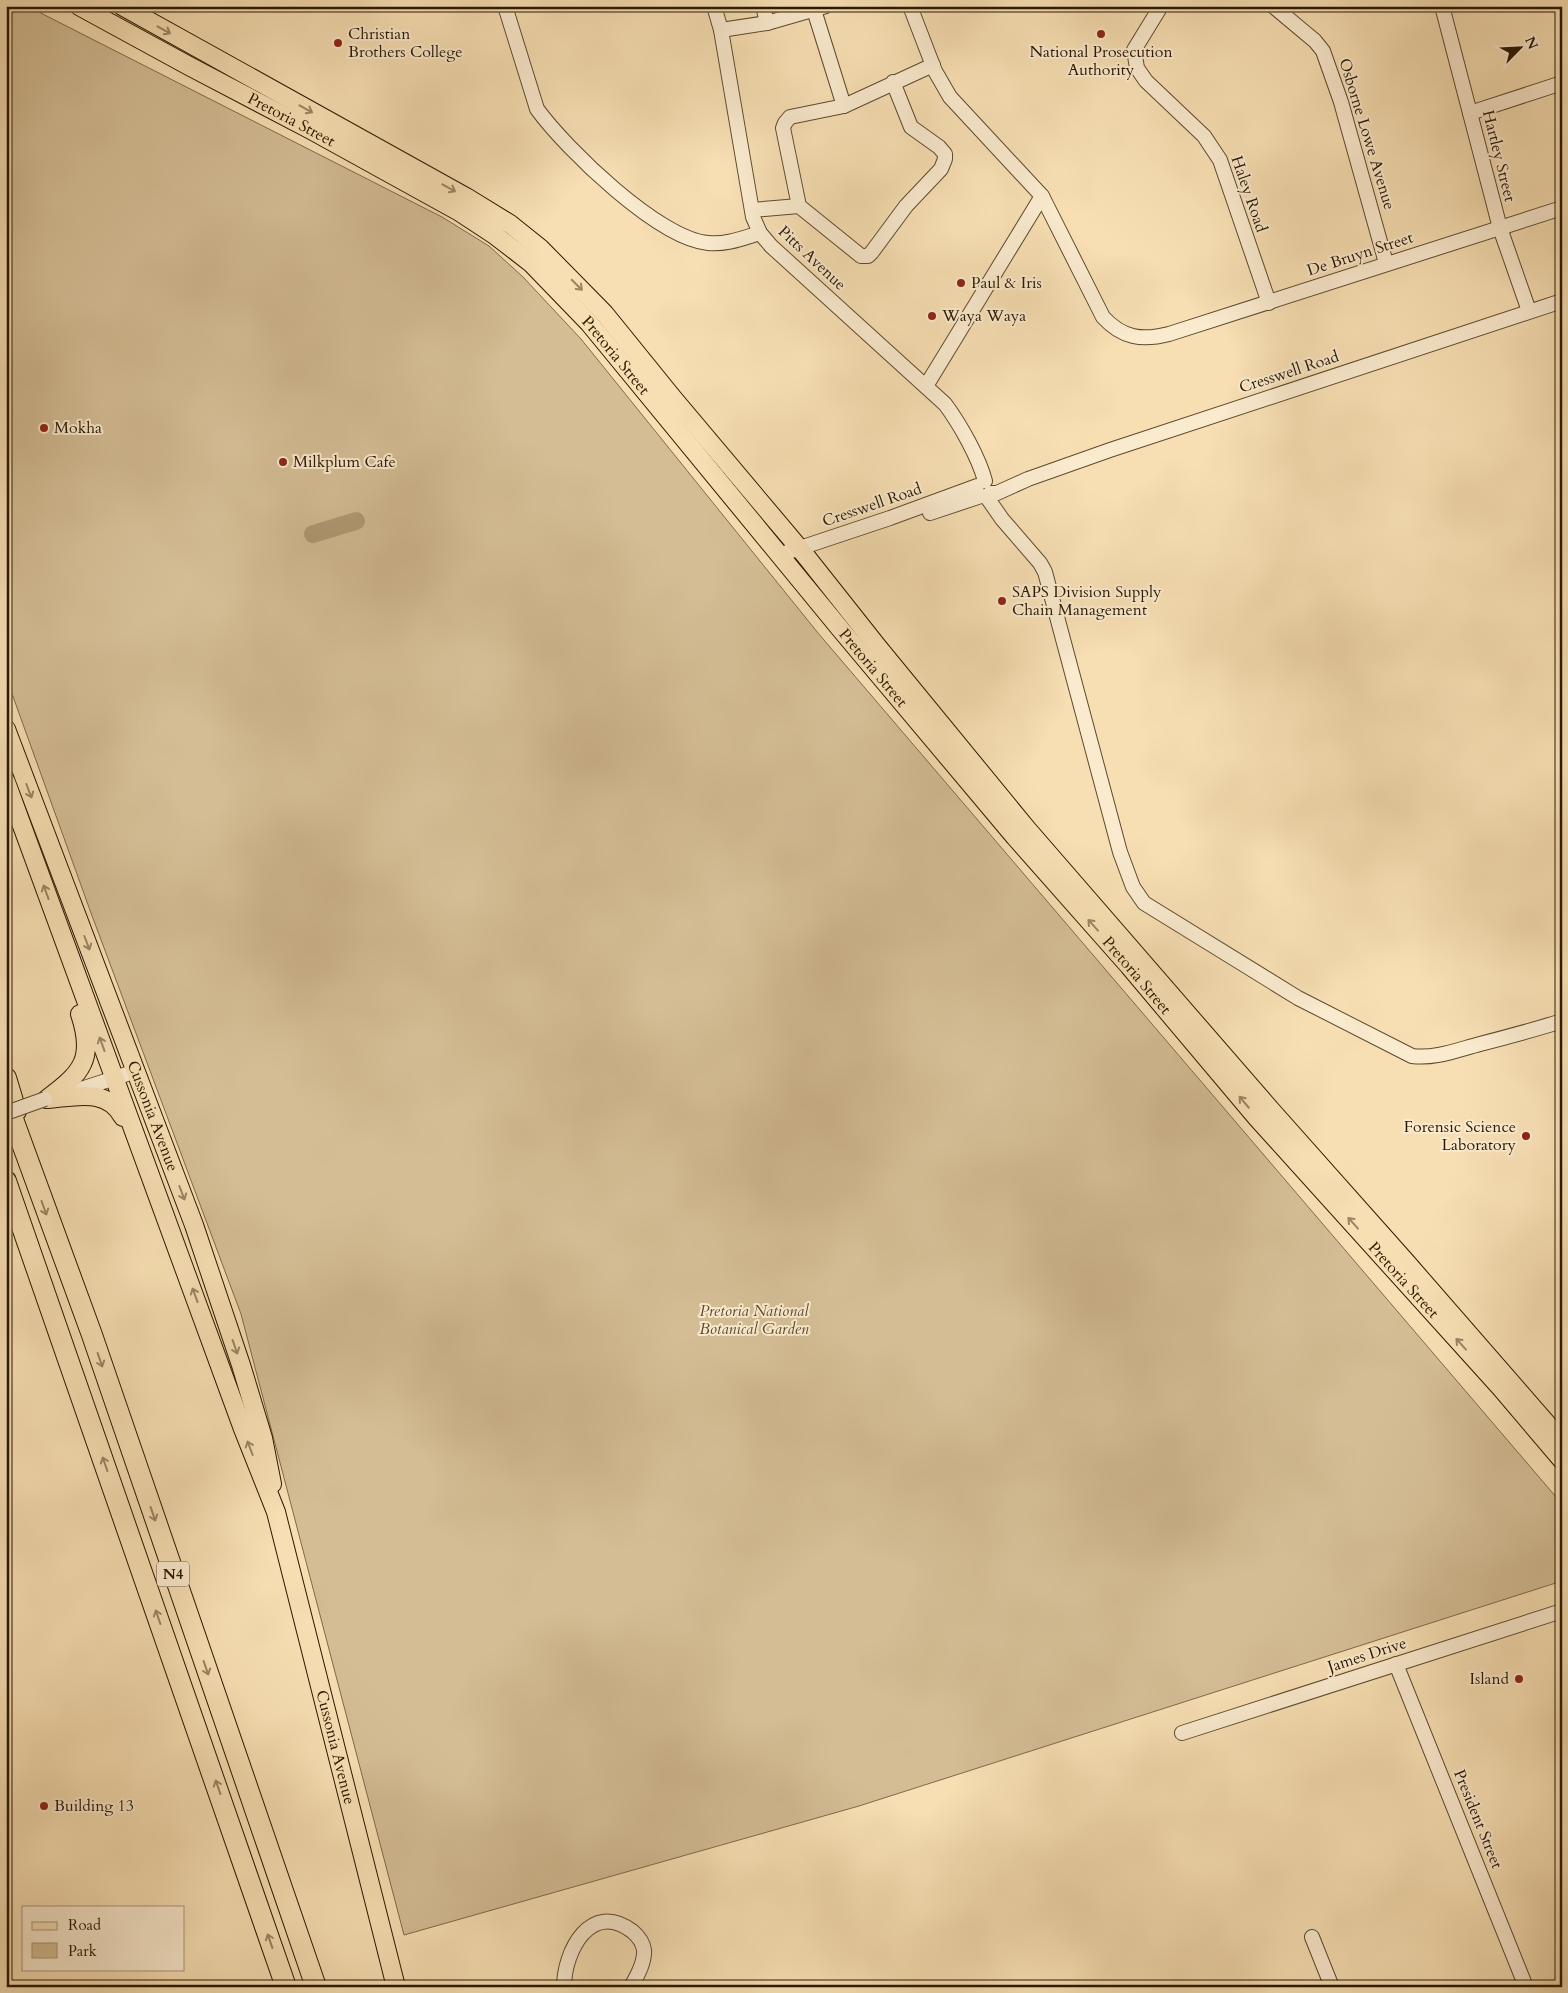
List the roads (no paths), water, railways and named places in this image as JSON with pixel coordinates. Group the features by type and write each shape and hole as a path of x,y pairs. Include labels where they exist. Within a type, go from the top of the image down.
{"highway":[{"path":"6,1078 21,1128 28,1162"},
{"path":"6,1100 28,1162"},
{"name":"N4","path":"28,1162 92,1335 316,1987"},
{"name":"N4","path":"6,1181 286,1987"}],"main road":[{"name":"Pretoria Street","path":"79,6 180,62 380,167 458,211 496,236 530,263 589,323 782,559 1008,829 1136,973 1257,1118 1500,1387 1562,1460"},
{"name":"Pretoria Street","path":"122,6 466,197 510,224 540,248 604,312 1027,829 1562,1441"},
{"name":"Cussonia Avenue","path":"6,729 194,1225 241,1365 266,1452 275,1509 396,1987"},
{"name":"Cussonia Avenue","path":"6,782 243,1429 275,1509"},
{"path":"46,1099 75,1076 85,1056 86,1049 84,1028 62,959 62,936"},
{"path":"46,1099 93,1096 110,1101 118,1108 142,1153"}],"street":[{"path":"505,6 537,109 547,122 617,191 658,222 688,240 725,243 760,233"},
{"name":"Pitts Avenue","path":"714,6 721,30 752,210 760,233 771,246 945,404 975,457 974,468 984,488"},
{"path":"763,6 767,23"},
{"name":"De Bruyn Street","path":"910,6 933,65 950,97 1042,196 1096,307 1107,322 1120,332 1135,338 1155,338 1169,334 1562,208"},
{"name":"Haley Road","path":"1161,6 1134,50 1137,68 1146,81 1204,136 1220,160 1269,302"},
{"name":"Osborne Lowe Avenue","path":"1273,6 1315,41 1323,51 1341,102 1386,263"},
{"name":"Hartley Street","path":"1442,6 1500,228 1529,311"},
{"path":"721,30 767,23 820,8 844,106"},
{"path":"893,82 911,127 939,147 945,154 944,163 941,169 906,206 868,256 861,256 799,206 783,128 785,122 790,117 844,106 893,82 933,65"},
{"path":"1470,112 1562,83"},
{"path":"926,386 1042,196"},
{"path":"752,210 799,206"},
{"name":"Cresswell Road","path":"782,559 890,518 984,488 997,493 1028,479 1110,450 1562,301"},
{"path":"984,488 1002,518 1040,563 1044,572 1120,852 1134,886 1144,903 1298,998 1412,1056 1425,1058 1562,1022"},
{"path":"6,1113 136,1072"},
{"name":"James Drive","path":"1182,1733 1562,1611"},
{"name":"President Street","path":"1396,1664 1522,1985"},
{"path":"564,1987 569,1957 581,1934 591,1926 608,1922 626,1927 642,1942 643,1959 632,1987"},
{"path":"1312,1937 1332,1987"}],"waterway":[{"path":"313,534 356,521"}],"place":[{"name":"National Prosecution Authority","path":"1101,34"},
{"name":"Christian Brothers College","path":"338,43"},
{"name":"Paul & Iris","path":"961,283"},
{"name":"Waya Waya","path":"932,316"},
{"name":"Mokha","path":"44,428"},
{"name":"Milkplum Cafe","path":"283,462"},
{"name":"SAPS Division Supply Chain Management","path":"1002,601"},
{"name":"Forensic Science Laboratory","path":"1526,1136"},
{"name":"Island","path":"1519,1679"},
{"name":"Building 13","path":"44,1806"}],"park label":[{"name":"Pretoria National Botanical Garden","path":"754,1320"}]}
